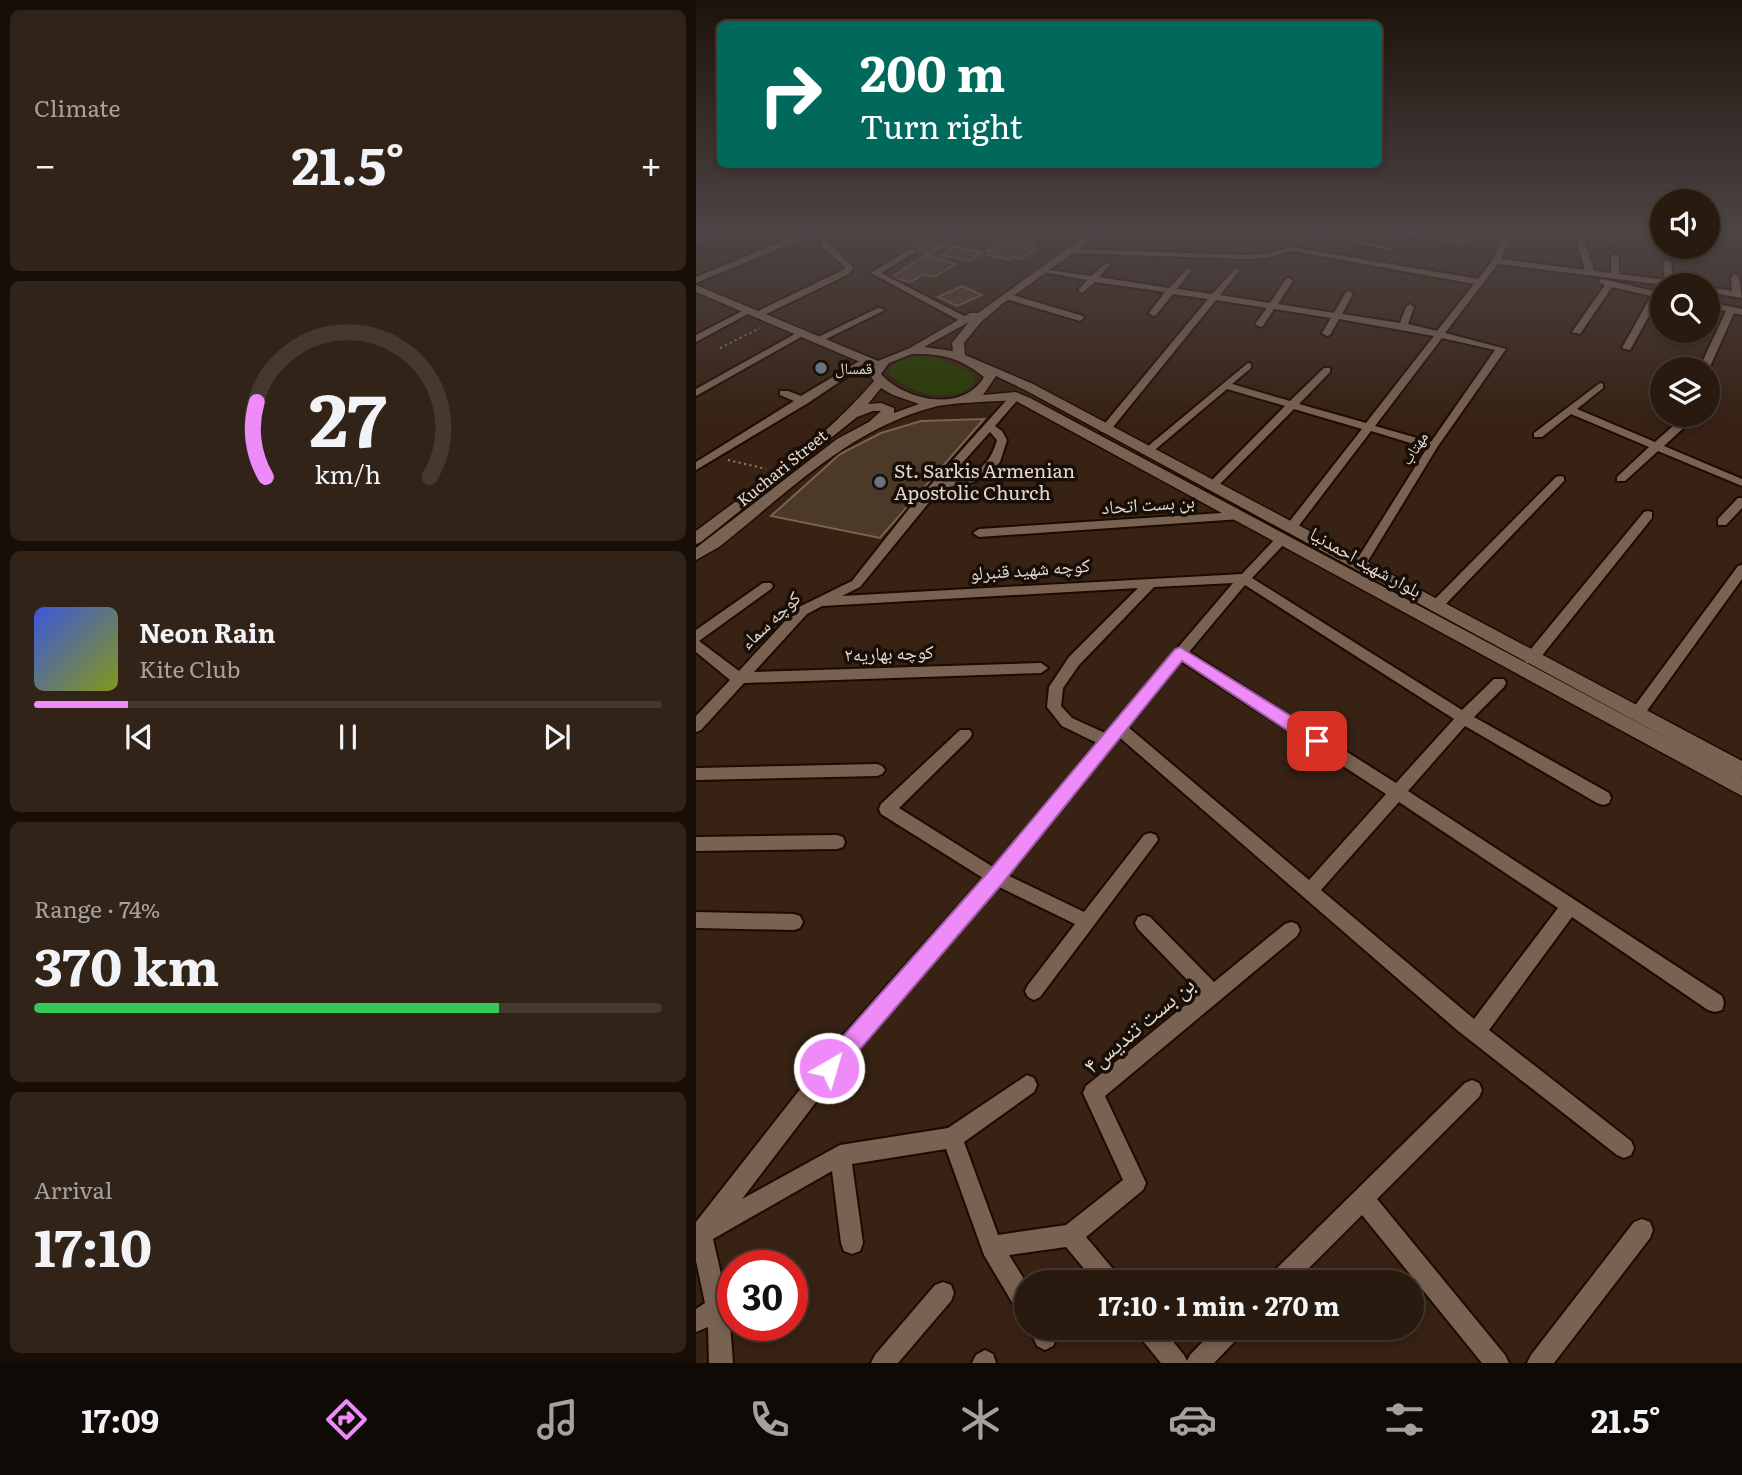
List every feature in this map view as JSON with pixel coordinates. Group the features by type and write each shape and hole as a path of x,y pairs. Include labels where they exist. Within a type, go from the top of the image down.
{"main road":[{"path":"710,294 872,363 906,351 1010,294"},
{"path":"960,358 958,343 964,334 1002,299"},
{"name":"بلوار شهید احمدنیا","path":"906,351 935,349 977,365 1237,516 1359,566 1741,770"},
{"path":"872,363 880,382 916,399 934,403 1022,392"},
{"path":"965,401 988,385 990,376 977,365"},
{"name":"Kuchari Street","path":"696,539 853,414 880,382"},
{"name":"بلوار شهید احمدنیا","path":"1022,392 1105,430 1211,487 1285,535 1741,788"},
{"name":"Kuchari Street","path":"696,555 757,510 817,460 869,426 934,403"},
{"path":"853,414 875,407 885,407 889,411 869,426"}],"street":[{"path":"696,339 797,294"},
{"path":"914,294 965,320"},
{"path":"1153,313 1170,294"},
{"path":"1202,294 1439,334"},
{"path":"1260,324 1280,294"},
{"path":"1327,333 1349,294"},
{"path":"699,1234 845,1048 995,877 1222,602 1285,535 1470,294"},
{"path":"1577,332 1603,294"},
{"path":"1105,430 1217,296"},
{"path":"1002,299 1080,318"},
{"path":"1403,326 1410,307"},
{"path":"818,340 881,310"},
{"path":"1627,348 1650,310"},
{"path":"1711,357 1736,311"},
{"path":"696,393 803,333"},
{"name":"مهتاب","path":"1359,566 1433,446 1501,349 1439,334"},
{"path":"696,467 872,363"},
{"path":"1146,452 1248,366"},
{"path":"1211,487 1327,370"},
{"path":"1227,386 1433,446"},
{"path":"1538,435 1600,386"},
{"name":"کوچه سماء","path":"696,726 789,623 818,602 856,584 936,486 988,426 1022,392"},
{"path":"784,393 804,401"},
{"path":"1570,410 1741,483"},
{"path":"936,486 973,480 987,471 1000,454 1002,440 998,433 988,426"},
{"path":"1621,479 1678,427"},
{"path":"1435,607 1560,479"},
{"path":"1722,522 1741,501"},
{"path":"1531,659 1648,515"},
{"name":"بن بست اتحاد","path":"979,533 1237,516"},
{"path":"1636,715 1741,569"},
{"path":"1243,578 1464,717 1603,798"},
{"name":"کوچه شهید قنبرلو","path":"818,602 1243,578"},
{"path":"1152,582 1074,661 1056,687 1054,707 1067,722 1114,734 1476,1032 1624,1148"},
{"path":"696,637 767,586"},
{"path":"696,645 738,678"},
{"path":"1180,653 1715,1003"},
{"name":"کوچه بهاریه۲","path":"738,678 1041,668"},
{"path":"1309,892 1464,717 1499,684"},
{"path":"965,734 887,809 995,877 1086,921"},
{"path":"696,774 877,770"},
{"path":"1034,991 1150,840"},
{"path":"696,844 837,842"},
{"path":"1476,1032 1570,906"},
{"path":"696,920 794,922"},
{"path":"1144,923 1213,994"},
{"name":"بن بست تندیس۴","path":"1071,1235 1136,1182 1093,1093 1291,930"},
{"path":"699,1234 840,1156 952,1138 1027,1085"},
{"path":"1291,1270 1472,1090"},
{"path":"952,1138 992,1247 1014,1284"},
{"path":"840,1156 852,1243"},
{"path":"1362,1198 1497,1363"},
{"path":"1539,1363 1642,1230"},
{"path":"699,1234 717,1305"},
{"path":"992,1247 1071,1235 1099,1270"},
{"path":"883,1363 943,1293"},
{"path":"696,1321 717,1310"},
{"path":"1158,1340 1176,1363"},
{"path":"1198,1363 1220,1340"},
{"path":"720,1341 721,1363"}],"path":[{"path":"720,348 776,321"},
{"path":"715,456 779,473"}],"green space":[{"path":"929,354 972,373 975,379 973,385 953,395 930,395 908,387 890,374 891,367 901,359"}],"building":[{"path":"945,294 982,295 957,306 938,297"},
{"path":"984,419 880,538 771,516 840,454 881,433 921,421"}],"place":[{"name":"قمسال","path":"821,368"},
{"name":"St. Sarkis Armenian Apostolic Church","path":"880,482"}],"route":[{"path":"829,1068 995,877 1180,653 1317,741"}]}
